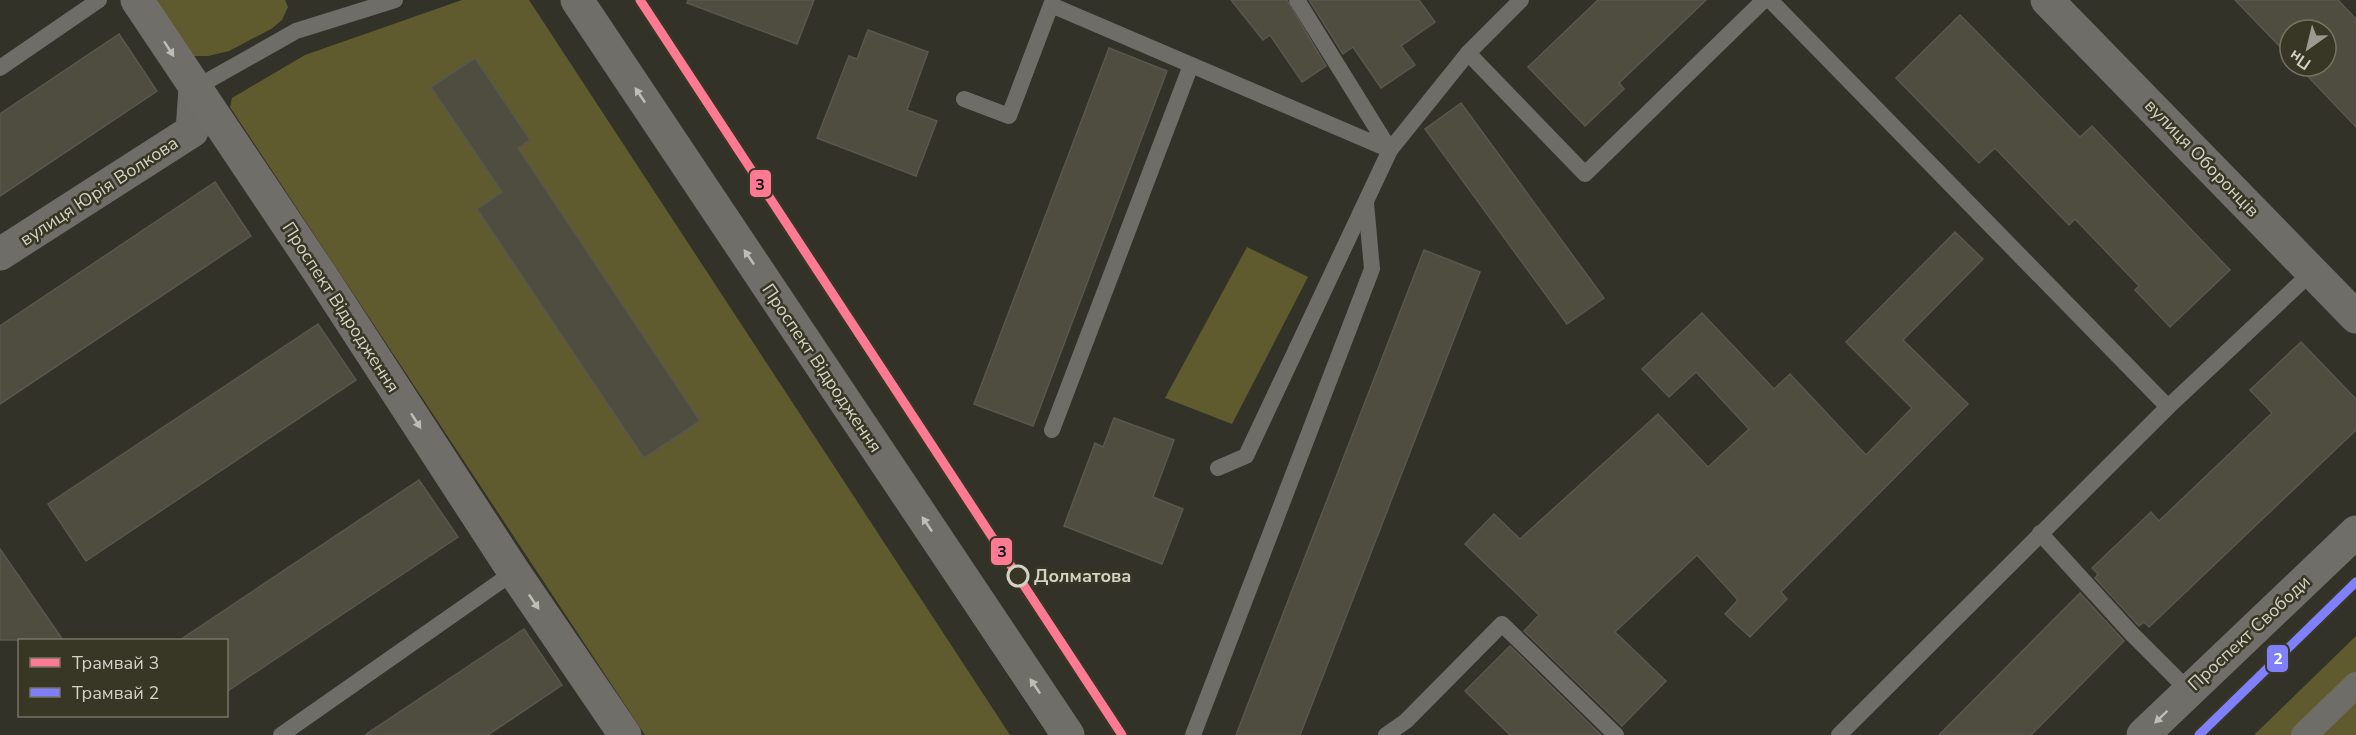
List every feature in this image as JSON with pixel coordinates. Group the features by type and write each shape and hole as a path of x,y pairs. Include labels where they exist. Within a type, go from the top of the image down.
{"main road":[{"name":"Проспект Відродження","path":"137,0 321,275 514,572 625,735"},
{"name":"Проспект Відродження","path":"577,0 1068,735"},
{"name":"Проспект Свободи","path":"2143,735 2356,532"}],"street":[{"name":"вулиця Оборонців","path":"2047,0 2356,317"},
{"name":"вулиця Юрія Волкова","path":"0,254 192,131 195,88"},
{"path":"2304,735 2356,685"}],"lane":[{"path":"0,68 99,0"},
{"path":"195,88 296,31 395,0"},
{"path":"1297,0 1390,150"},
{"path":"1218,468 1246,456 1390,150 1468,53 1521,0"},
{"path":"1468,53 1585,174 1764,0"},
{"path":"1770,0 2168,407"},
{"path":"964,99 1009,116 1051,5 1390,150"},
{"path":"1052,430 1191,64"},
{"path":"1193,735 1372,270 1366,202"},
{"path":"1839,735 2168,407 2313,271"},
{"path":"2040,533 2132,634 2189,691"},
{"path":"280,735 514,572"},
{"path":"1386,735 1406,720 1502,624 1616,735"}],"shaded area":[{"path":"148,0 285,0 288,7 282,20 271,29 229,51 208,56 192,56"},
{"path":"462,0 529,0 1010,735 645,735 230,107 232,98 305,55"},
{"path":"1247,247 1308,277 1232,424 1165,398"},
{"path":"2356,636 2356,735 2254,735"}],"building":[{"path":"688,0 814,0 797,44 687,3"},
{"path":"1231,0 1287,0 1326,66 1302,82 1270,35 1263,40"},
{"path":"1309,0 1419,0 1435,22 1401,46 1415,65 1381,88 1353,47 1343,54"},
{"path":"1598,0 1706,0 1619,83 1624,89 1585,126 1528,67"},
{"path":"2235,0 2338,0 2356,19 2356,127 2309,78 2338,78 2338,18 2278,18 2278,45"},
{"path":"1960,15 2080,137 2092,126 2230,270 2170,327 2135,290 2139,286 2075,219 2069,225 1995,148 1979,163 1896,78"},
{"path":"868,30 928,52 907,110 937,121 916,176 817,138 849,56 857,59"},
{"path":"119,34 157,91 0,196 0,114"},
{"path":"1109,48 1167,71 1033,426 974,404"},
{"path":"475,58 530,140 518,148 700,421 644,458 477,209 502,192 431,87"},
{"path":"1461,103 1604,298 1567,324 1425,129"},
{"path":"215,182 251,236 0,404 0,326"},
{"path":"1955,232 1983,259 1903,340 1968,404 1781,592 1787,599 1750,637 1725,614 1738,600 1697,555 1615,632 1666,681 1622,726 1524,631 1539,615 1465,544 1494,514 1520,539 1658,414 1708,467 1749,429 1696,372 1669,397 1642,369 1702,313 1774,389 1790,374 1866,455 1912,408 1846,342"},
{"path":"1424,250 1480,272 1300,735 1236,735"},
{"path":"318,324 356,380 86,561 48,504"},
{"path":"2301,342 2356,399 2356,430 2149,627 2144,622 2139,626 2095,578 2098,574 2092,568 2151,512 2159,521 2272,413 2250,390"},
{"path":"1114,418 1174,440 1153,497 1183,509 1162,564 1064,526 1095,443 1103,447"},
{"path":"419,480 458,537 228,691 228,639 181,639"},
{"path":"0,549 62,639 0,640"},
{"path":"2080,593 2124,641 2031,735 1939,735"},
{"path":"524,629 562,685 488,735 365,735"},
{"path":"1510,646 1601,735 1510,735 1465,691"}],"tram line":[{"name":"3","path":"640,0 1122,735"},
{"name":"2","path":"2199,735 2356,582"}],"place":[{"name":"Долматова","path":"1018,576"}]}
